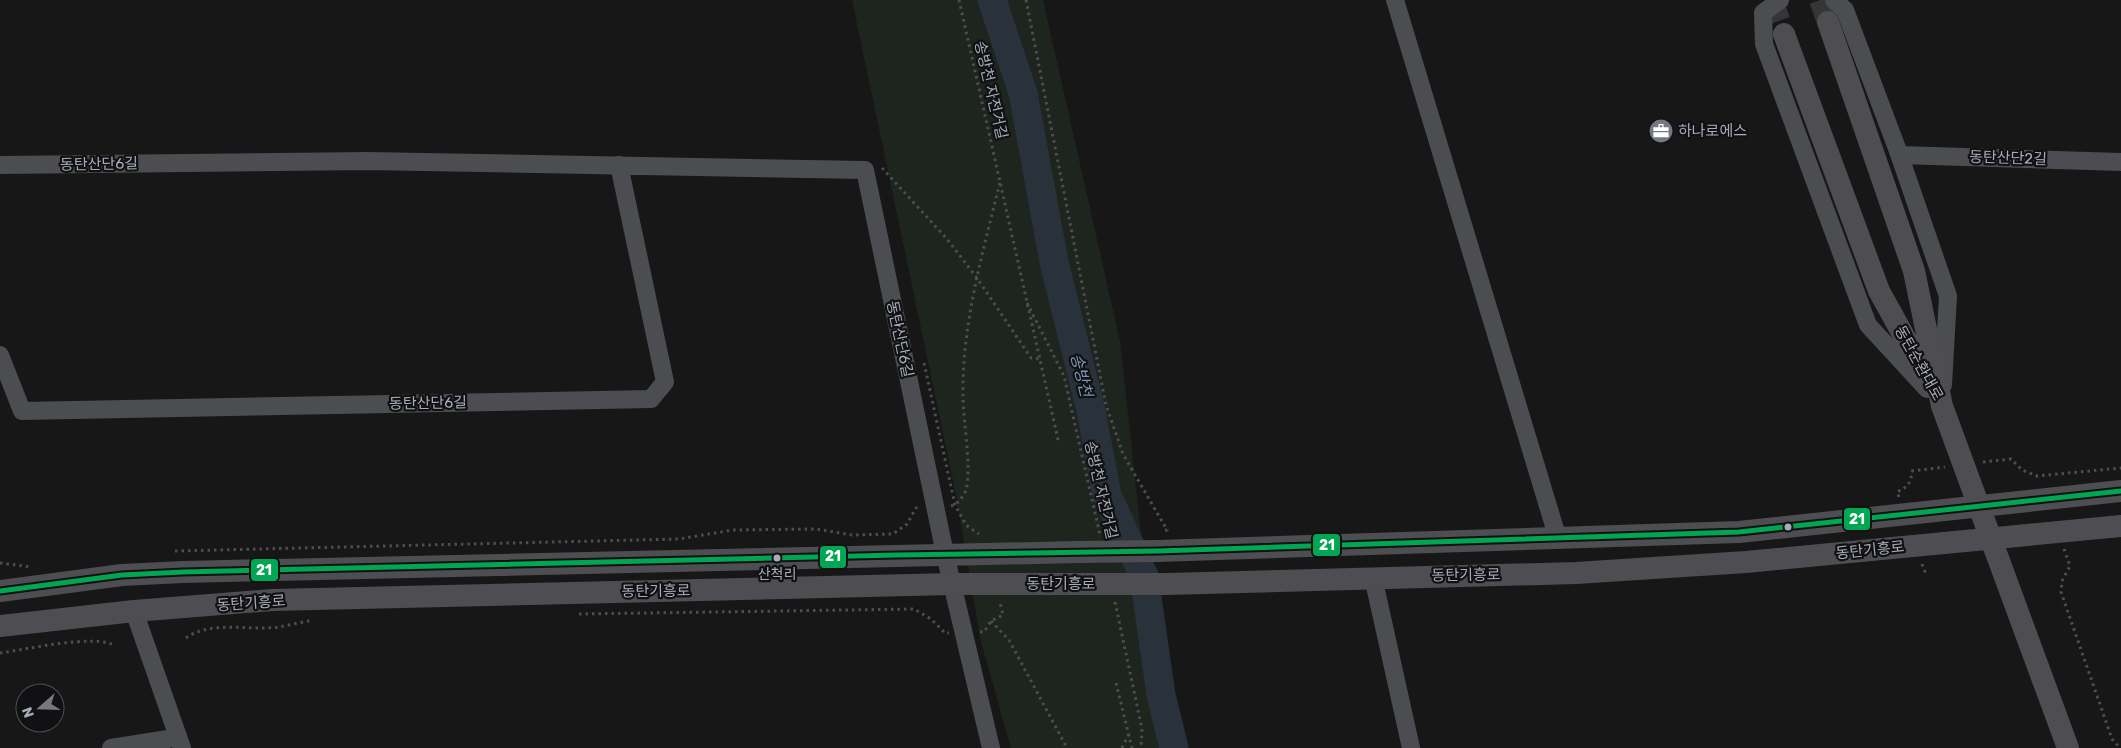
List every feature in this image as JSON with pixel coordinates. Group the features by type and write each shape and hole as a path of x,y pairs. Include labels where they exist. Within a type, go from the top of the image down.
{"main road":[{"name":"동탄순환대로","path":"1828,22 1914,271 1942,406"},
{"name":"동탄순환대로","path":"1784,34 1879,291 1942,406"},
{"path":"1942,406 2068,748"},
{"name":"동탄기흥로","path":"0,591 122,575 184,572 1078,552 1162,540 1558,539 1739,532 2121,491"},
{"name":"동탄기흥로","path":"0,626 134,611 272,600 952,584 1166,584 1576,573 1746,562 1990,537 2121,526"}],"street":[{"path":"1395,0 1558,539"},
{"path":"1780,0 1763,13 1764,44 1868,325 1942,406"},
{"path":"1834,0 1845,10 1898,151 1948,296 1942,406"},
{"name":"동탄산단2길","path":"1898,151 1901,155 2121,162"},
{"name":"동탄산단6길","path":"0,165 367,160 865,170 945,554 991,748"},
{"name":"동탄산단6길","path":"0,355 22,410 652,399 665,382 619,166"},
{"path":"1373,577 1411,748"},
{"path":"111,748 175,744 134,611"}],"path":[{"name":"송방천 자전거길","path":"958,0 1059,444"},
{"path":"1026,0 1106,405 1123,454 1162,540"},
{"path":"884,177 881,167 947,239 977,278 1031,358 1040,359"},
{"path":"955,506 966,492 968,478 962,387 969,317 1000,182"},
{"name":"송방천 자전거길","path":"1028,303 1064,376 1101,540"},
{"path":"924,360 955,506 966,525 975,533 985,536"},
{"path":"2011,459 2022,470 2037,476 2121,468"},
{"path":"1897,492 1906,488 1911,481 1912,471"},
{"path":"170,552 679,539 732,530 816,529 852,535 893,534 907,524 916,508"},
{"path":"0,563 42,565"},
{"path":"2070,566 2062,581 2061,592 2112,738 2120,748"},
{"path":"1114,598 1142,729 1141,748"},
{"path":"573,614 914,609 932,619 945,633"},
{"path":"984,632 991,622 1003,615"},
{"path":"186,638 193,633 209,629 278,627 316,619"},
{"path":"991,622 1009,640 1066,748"},
{"path":"0,653 88,640 115,646"},
{"path":"1116,682 1132,748"},
{"path":"1122,748 1129,733"}],"shaded area":[{"path":"852,0 1043,0 1120,341 1149,606 1177,748 1011,748 981,642 956,495"}],"waterway":[{"name":"송방천","path":"992,0 1023,93 1054,262 1091,411 1107,495 1144,576 1161,695 1174,748"}],"tunnel":[{"path":"1772,0 1784,34"},
{"path":"1820,0 1828,22"}],"transit line":[{"name":"21","path":"0,591 122,575 183,572 897,555 1158,551 1739,532 2121,491"}],"place":[{"name":"하나로에스","path":"1661,131"},
{"name":"산척리","path":"777,558"}]}
